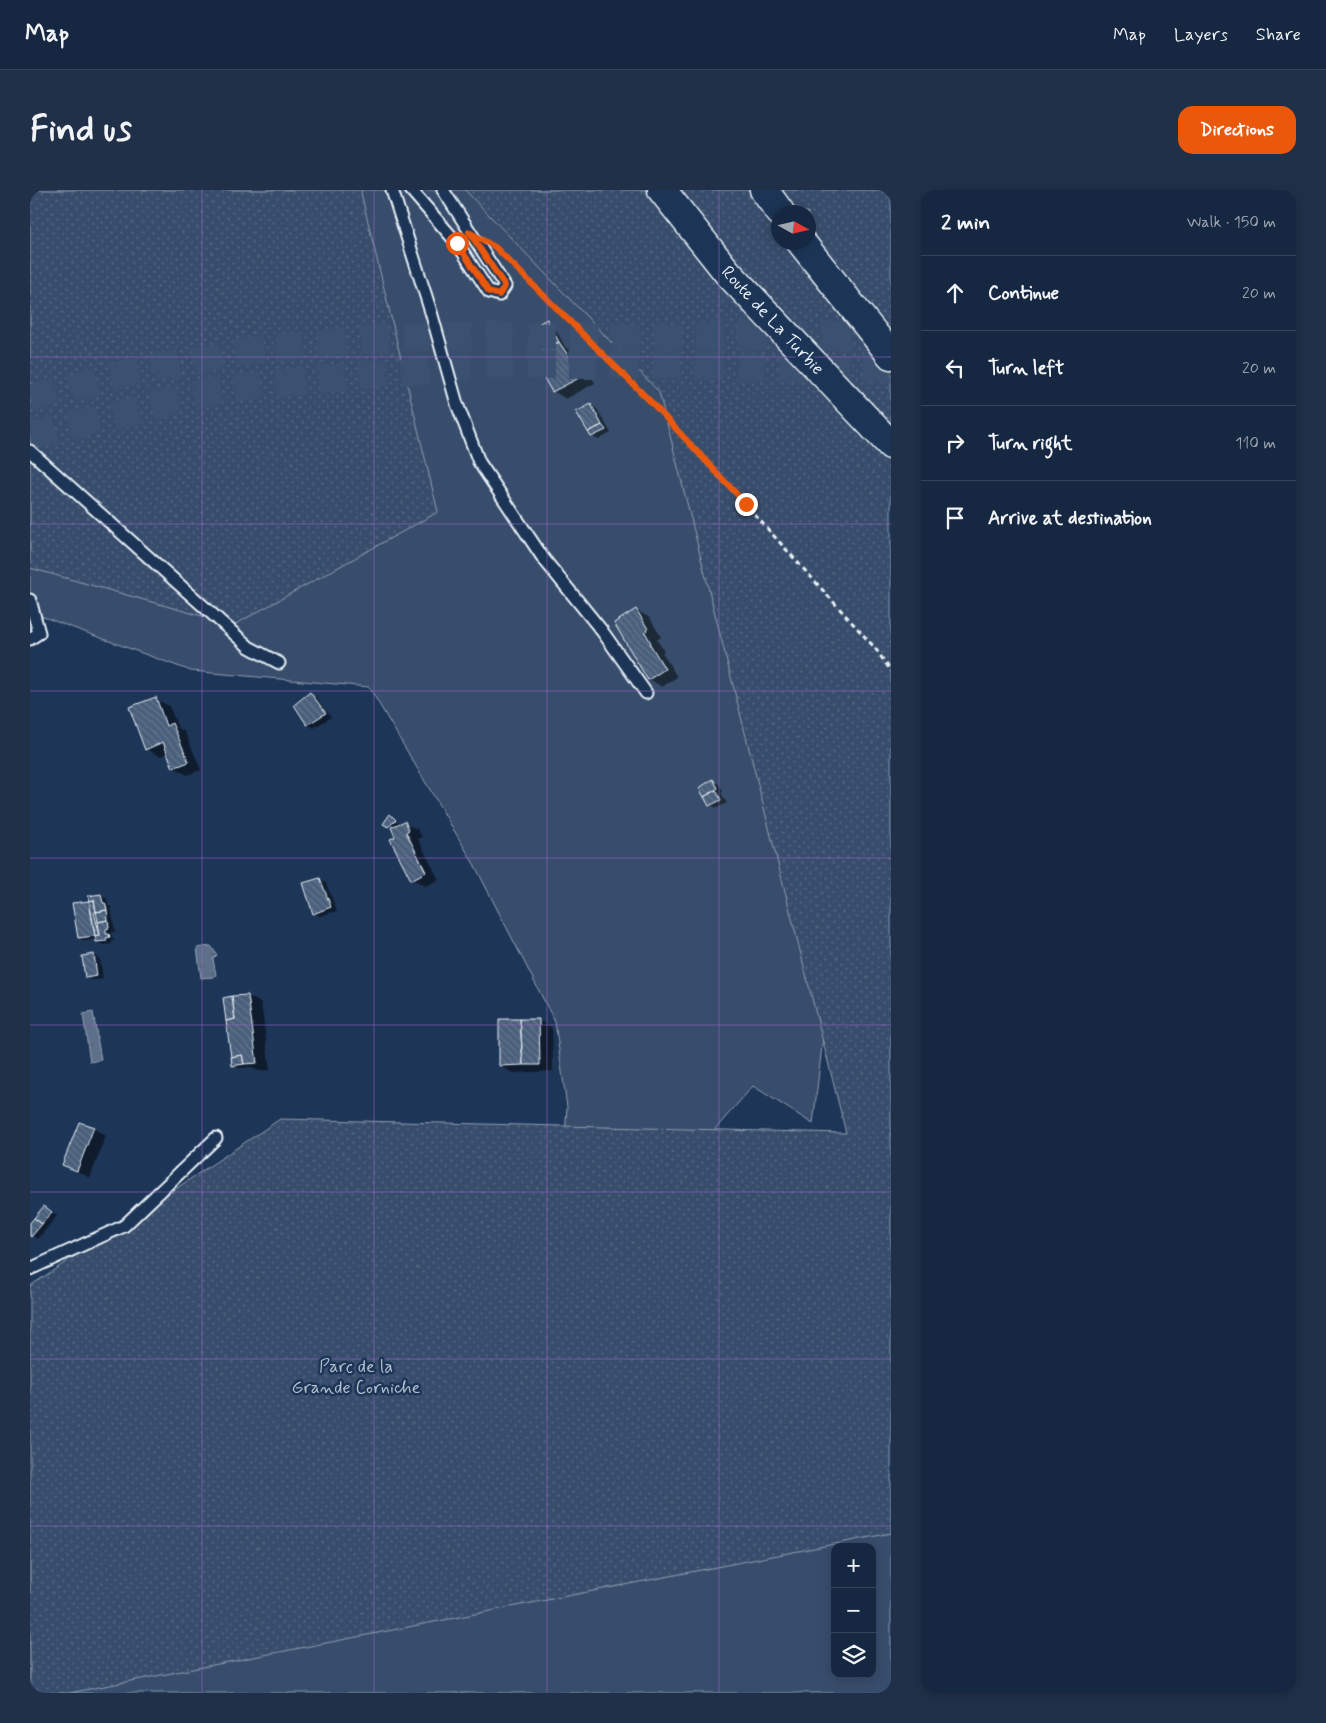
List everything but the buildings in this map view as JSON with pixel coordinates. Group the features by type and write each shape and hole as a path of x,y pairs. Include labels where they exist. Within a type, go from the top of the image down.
{"main road":[{"name":"Route de La Turbie","path":"662,190 728,273 891,445"},
{"path":"764,190 775,205"},
{"path":"807,250 891,355"}],"lane":[{"path":"392,190 431,312 457,404 479,462 543,558 602,631 646,693"},
{"path":"411,190 457,243 489,292 499,295 505,286 443,190"},
{"path":"30,450 249,647 279,663"},
{"path":"30,600 39,633 30,639"},
{"path":"30,1269 124,1226 216,1138"}],"path":[{"path":"516,268 650,401 875,648 891,671"}],"green space":[{"path":"30,190 891,190 828,993 813,1124 753,1086 703,1143 560,1205 567,1107 555,1022 474,864 369,687 191,671 30,612"},
{"path":"30,190 362,190 361,193 438,512 234,625 30,568"},
{"name":"Parc de la Grande Corniche","path":"465,190 891,190 891,1533 831,1543 831,1545 69,1693 30,1693 30,1286 280,1119 846,1133 659,392"},
{"path":"891,1504 891,1693 30,1693 30,1562"}],"water":[{"path":"211,946 217,955 213,959 216,975 214,977 201,978 197,948"},
{"path":"93,1012 101,1060 90,1062 83,1014"}],"tunnel":[{"path":"30,399 127,373 262,349 403,337 891,336"},
{"path":"30,437 212,391 369,374 491,365 645,365 891,369"}],"route":[{"path":"457,243 489,292 499,295 505,286 469,232 495,247 650,401 746,504"}]}
